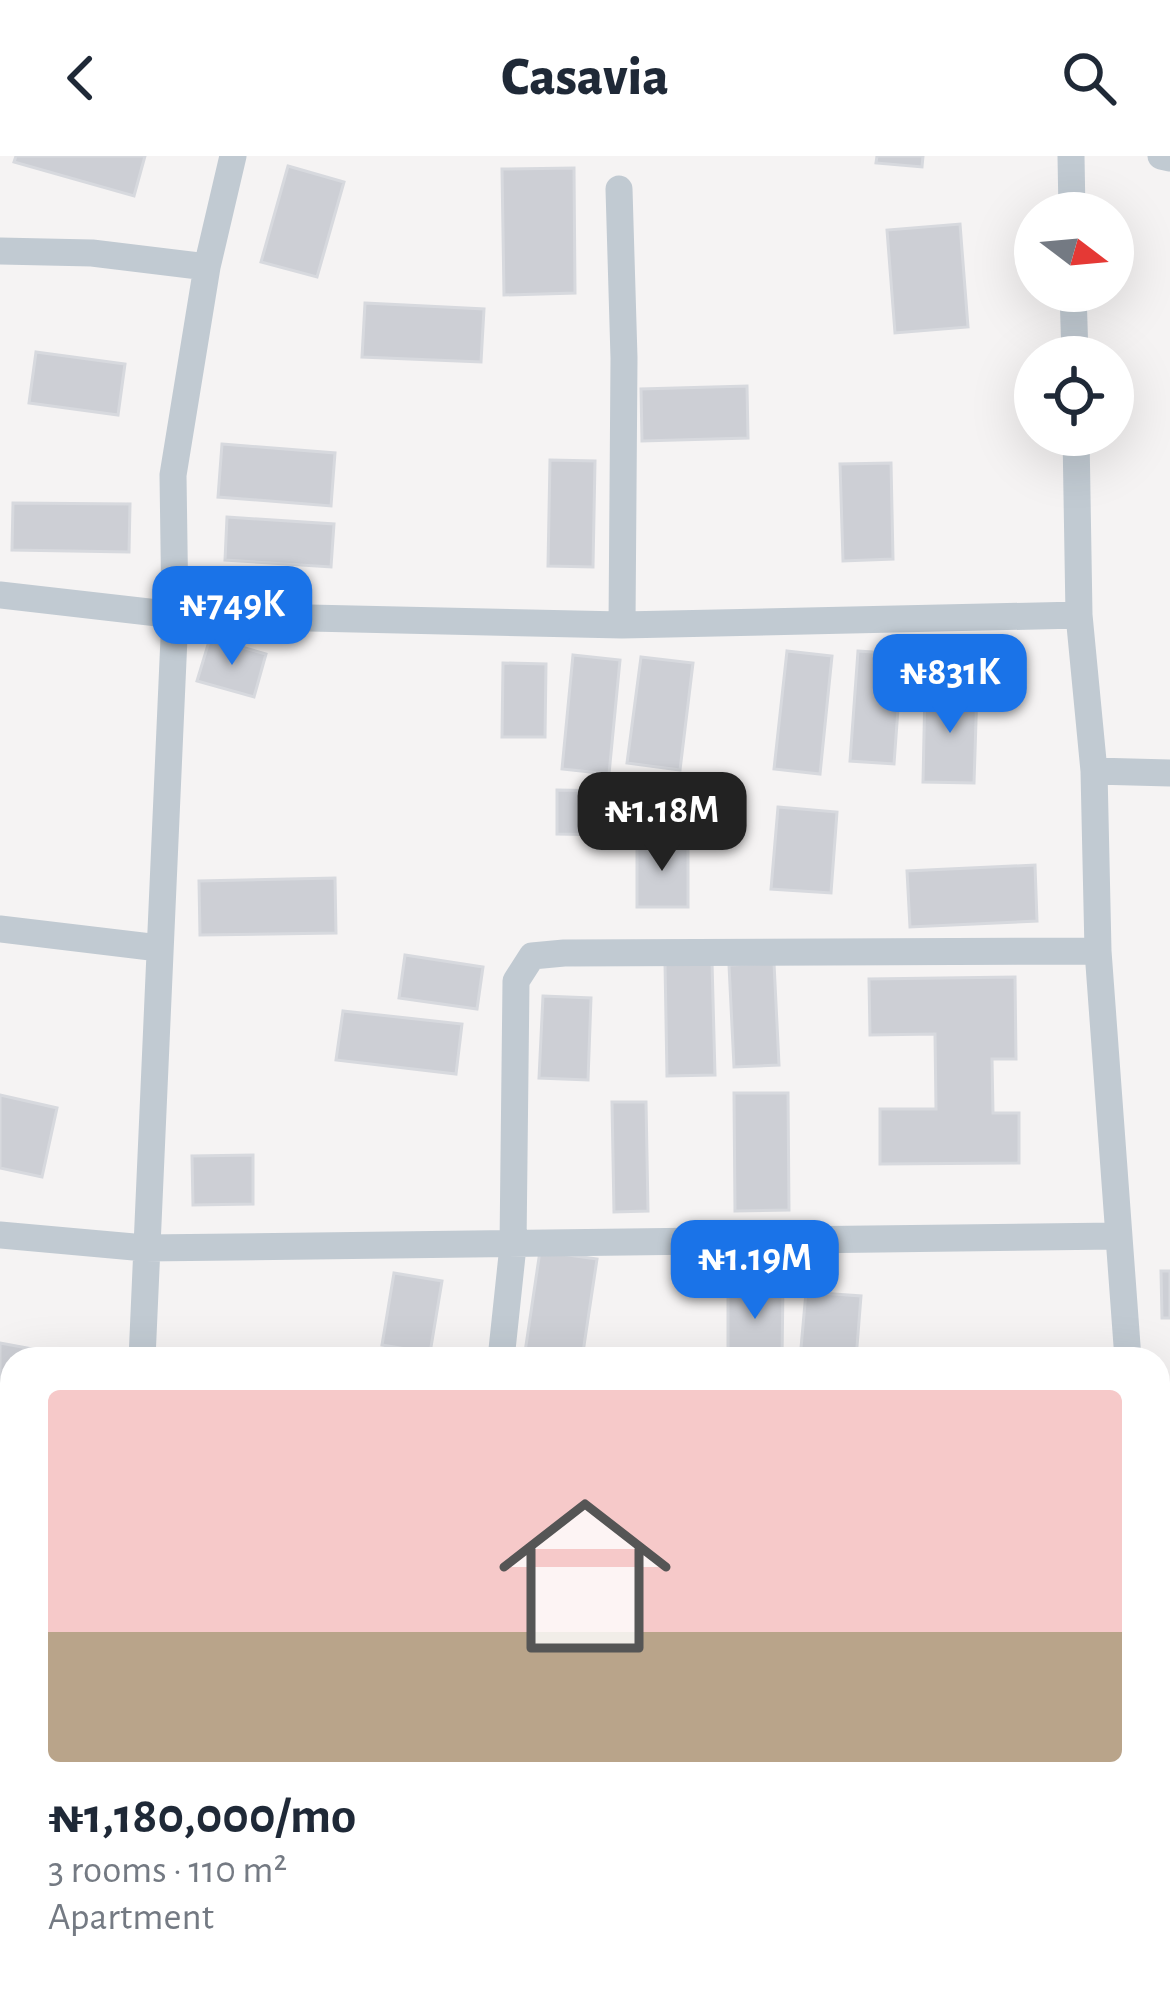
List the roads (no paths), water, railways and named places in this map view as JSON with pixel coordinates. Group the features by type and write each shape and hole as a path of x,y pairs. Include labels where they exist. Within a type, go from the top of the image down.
{"street":[{"path":"142,1347 175,615 173,475 207,267 233,156"},
{"path":"1071,156 1072,192"},
{"path":"619,189 624,358 622,625"},
{"path":"0,251 92,253 207,267"},
{"path":"1076,456 1079,616 1094,772 1098,950 1127,1347"},
{"path":"0,595 175,615 622,625 1079,616"},
{"path":"1094,772 1170,773"},
{"path":"0,929 159,948"},
{"path":"502,1347 513,1246 516,981 532,956 1098,950"},
{"path":"0,1235 145,1248 1116,1236"}]}
